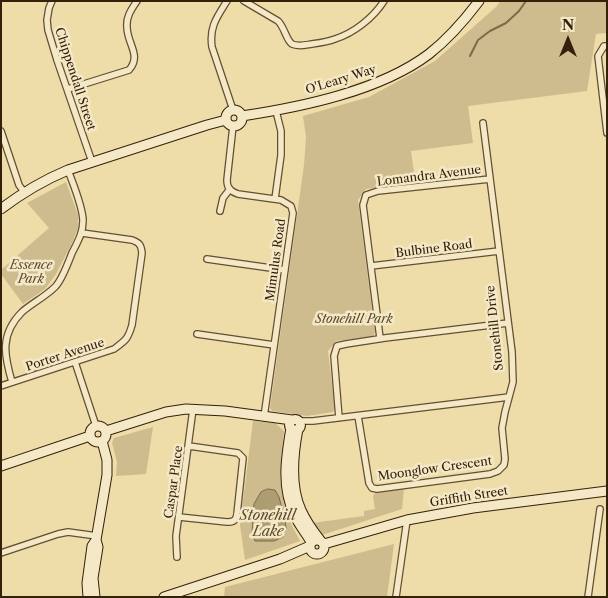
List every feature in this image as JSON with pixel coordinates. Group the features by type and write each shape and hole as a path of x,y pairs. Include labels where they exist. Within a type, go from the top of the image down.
{"street":[{"name":"Chippendall Street","path":"52,1 47,20 48,30 92,162"},
{"path":"68,89 129,70 133,65 135,56 128,36 127,24 128,15 137,1"},
{"path":"226,1 215,20 210,38 233,110"},
{"path":"244,1 278,21 287,38 293,44 299,46 327,42 344,36 359,26 384,1"},
{"name":"O'Leary Way","path":"242,116 315,102 363,88 396,74 428,55 454,32 479,1"},
{"path":"605,46 598,56 607,133"},
{"path":"1,209 24,192 68,170 207,125 240,123 242,116 239,112 233,110"},
{"path":"233,110 227,115 230,123 228,187 238,194 275,198 281,155 281,131 276,111"},
{"name":"Stonehill Drive","path":"483,123 512,352 513,382 509,397"},
{"path":"1,131 19,185 24,192"},
{"path":"12,382 4,348 8,332 22,312 57,285 82,233 83,221 81,210 68,170"},
{"name":"Lomandra Avenue","path":"380,338 363,205 366,195 378,191 490,179"},
{"path":"220,210 223,198 230,189"},
{"name":"Mimulus Road","path":"264,417 293,212 291,206 275,198"},
{"name":"Porter Avenue","path":"1,386 114,349 125,341 132,325 142,253 141,246 132,240 82,233"},
{"name":"Bulbine Road","path":"372,266 499,251"},
{"path":"207,258 285,270"},
{"path":"339,418 334,356 337,346 380,338 508,323"},
{"path":"196,334 274,345"},
{"path":"75,362 96,426"},
{"path":"106,431 177,409 225,411 276,419 295,425 313,421 509,397"},
{"name":"Moonglow Crescent","path":"358,416 369,483 372,488 377,489 490,474 498,471 504,465 505,459 502,428 509,397"},
{"name":"Caspar Place","path":"177,557 176,536 193,409"},
{"path":"295,425 286,454 285,472 289,499 295,516 317,545"},
{"path":"96,426 102,427 106,431"},
{"path":"90,436 96,426"},
{"path":"102,441 106,436 106,431"},
{"path":"90,436 94,440 102,441"},
{"path":"1,466 90,436"},
{"path":"95,597 93,578 98,547 97,538 108,475 107,460 102,441"},
{"path":"179,517 231,522 236,519 238,514 243,458 241,455 189,446"},
{"name":"Griffith Street","path":"171,596 317,545 407,520 473,508 607,490"},
{"path":"588,597 600,509"},
{"path":"396,597 407,520"},
{"path":"1,552 68,532 97,538"},
{"path":"88,597 87,583 92,546 97,538"}],"green space":[{"name":"Stonehill Park","path":"500,1 607,1 607,33 596,34 587,91 468,106 473,143 411,151 415,180 412,183 366,189 358,200 375,333 372,337 336,341 328,351 335,409 333,412 307,416 272,411 270,408 304,165 306,137 303,116 369,97 435,61 497,6"},
{"name":"Essence Park","path":"66,182 78,215 78,227 56,274 45,289 23,304 1,274 1,270 49,228 27,203"},
{"path":"253,421 275,423 284,431 281,474 282,495 289,519 300,541 245,560 240,525"},
{"path":"153,427 146,474 116,476 117,462 112,443 114,438"},
{"path":"404,489 402,509 322,535 312,523 364,516 364,511 375,509 373,496 375,493"},
{"path":"394,544 387,597 224,597 225,587"}],"water":[{"name":"Stonehill Lake","path":"268,489 275,490 279,497 286,528 283,537 274,541 255,541 252,533 254,504 261,492"}],"waterway":[{"path":"470,56 478,40 506,23 519,11 526,1"}]}
